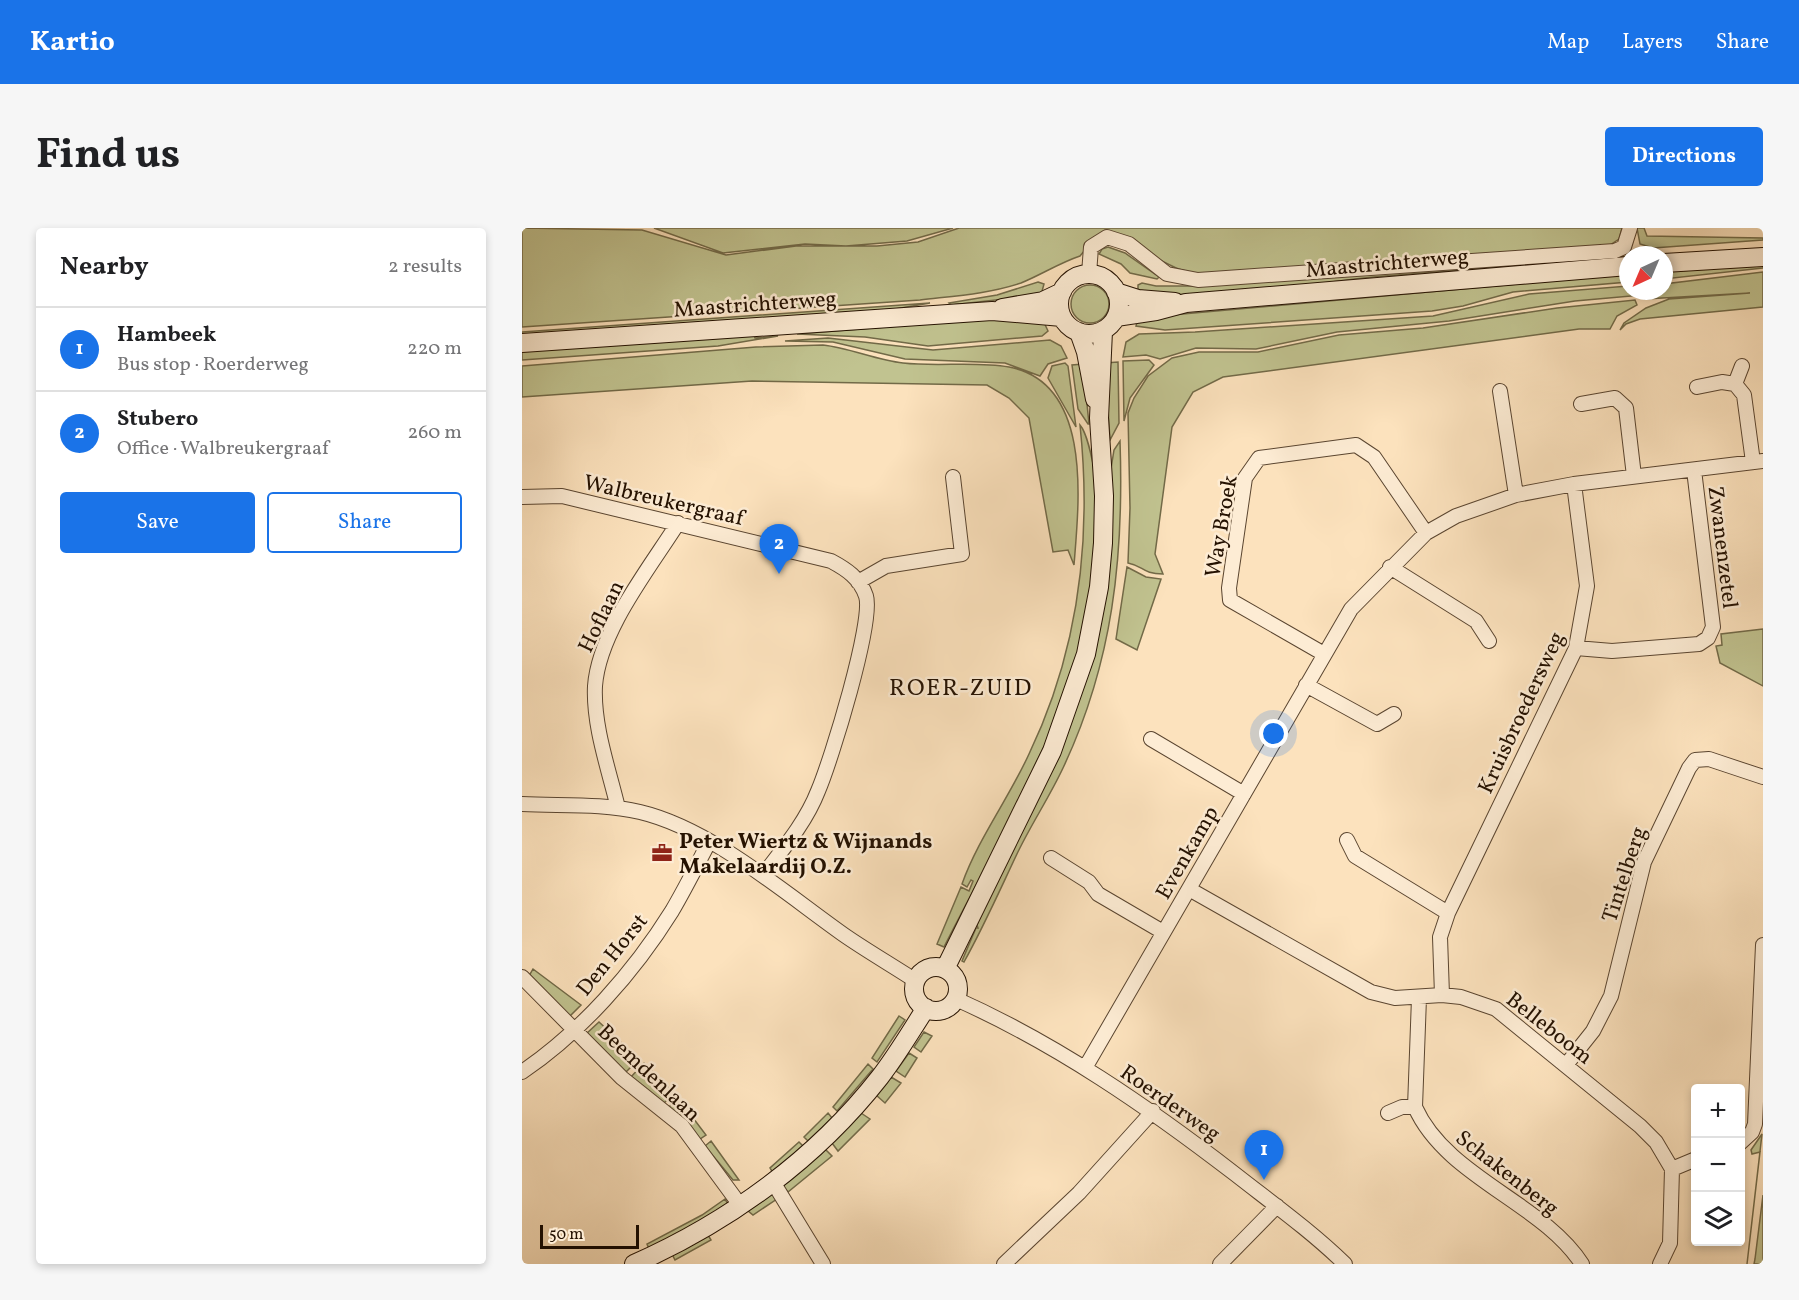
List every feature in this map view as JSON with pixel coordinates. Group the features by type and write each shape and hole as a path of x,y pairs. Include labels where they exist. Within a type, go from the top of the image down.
{"main road":[{"path":"1673,262 1763,256"},
{"name":"Maastrichterweg","path":"1116,292 1138,299 1186,303 1619,267"},
{"path":"1079,332 1093,334 1103,331 1116,317 1119,304 1116,292 1103,278 1089,274 1072,280 1062,292 1059,304 1062,317 1079,332 1086,352 1099,418"},
{"name":"Maastrichterweg","path":"522,343 992,311 1043,301 1062,292"},
{"name":"Maastrichterweg","path":"1116,317 1156,311 1186,303"},
{"name":"Maastrichterweg","path":"992,311 1062,317"},
{"path":"945,969 1052,751 1086,654 1099,587 1103,543 1104,496 1099,418 1103,331"},
{"path":"927,969 945,969 957,983 956,999 942,1010 926,1008 916,998 916,981 927,969"},
{"path":"634,1264 685,1240 773,1182 804,1157 848,1114 885,1070 926,1008"}],"street":[{"path":"1089,274 1091,248 1107,237 1129,244 1167,274 1198,280 1615,251 1624,247 1630,228"},
{"path":"1697,387 1722,382 1735,384 1742,366"},
{"name":"Evenkamp","path":"1085,1068 1351,609 1390,567 1426,533 1456,516 1516,495 1574,484 1758,461 1744,395 1735,384"},
{"path":"1500,391 1516,495"},
{"path":"1581,404 1615,399 1626,408 1634,476"},
{"name":"Way Broek","path":"1324,654 1230,600 1229,588 1245,478 1258,458 1356,445 1374,457 1426,533"},
{"name":"Zwanenzetel","path":"1576,648 1612,651 1699,644 1708,638 1713,627 1694,470"},
{"path":"763,875 818,792 867,618 866,596 858,582 886,566 962,554 953,477"},
{"name":"Kruisbroedersweg","path":"1442,995 1440,937 1448,913 1576,648 1587,586 1574,484"},
{"name":"Walbreukergraaf","path":"522,497 562,496 831,561 847,569 858,582"},
{"name":"Hoflaan","path":"618,808 597,716 595,688 598,669 618,618 678,523"},
{"path":"1390,567 1476,621 1489,641"},
{"path":"1306,685 1377,724 1394,714"},
{"name":"Evenkamp","path":"1151,739 1244,794"},
{"name":"Tintelberg","path":"1566,1065 1593,1030 1611,996 1644,862 1689,768 1695,760 1708,759 1763,777"},
{"path":"522,804 618,808 642,812 709,842 763,875 848,938 916,981"},
{"path":"1347,840 1355,856 1448,913"},
{"name":"Den Horst","path":"522,1072 575,1030 624,977 671,912 709,842"},
{"name":"Evenkamp","path":"1051,858 1089,882 1098,894 1163,932"},
{"name":"Belleboom","path":"1189,889 1371,992 1395,998 1442,995 1461,997 1496,1009 1640,1126 1656,1142 1672,1169"},
{"path":"1745,1138 1752,1132 1755,1124 1763,945"},
{"name":"Beemdenlaan","path":"522,977 622,1078 682,1126 733,1192 740,1205"},
{"path":"1388,1113 1402,1107 1415,1107 1419,998"},
{"name":"Roerderweg","path":"956,999 1085,1068 1153,1111 1277,1206 1345,1264"},
{"name":"Schakenberg","path":"1415,1107 1420,1119 1441,1147 1554,1234 1582,1264"},
{"path":"1004,1264 1079,1193 1153,1111"},
{"path":"1660,1264 1670,1243 1672,1169 1691,1161"},
{"path":"773,1182 823,1264"},
{"path":"1220,1264 1277,1206"}],"green space":[{"path":"522,228 642,230 726,255 796,246 877,246 918,242 959,228 1622,228 1619,239 1610,245 1199,274 1179,269 1135,249 1110,243 1089,248 1080,256 1021,283 971,294 920,300 522,327"},
{"path":"654,228 953,228 907,241 846,246 805,244 723,253"},
{"path":"1637,228 1644,228 1647,236 1763,238 1763,240 1673,247 1640,244"},
{"path":"1108,247 1125,253 1159,277 1157,279 1130,273 1121,264 1099,254 1102,249"},
{"path":"1619,257 1614,260 1364,278 1223,294 1166,294 1138,290 1138,285 1142,283 1156,286 1205,286"},
{"path":"1763,265 1763,268 1673,278 1673,271"},
{"path":"1763,272 1763,307 1640,319 1626,324 1620,330 1624,323 1646,308 1666,300 1750,293 1673,297 1673,283"},
{"path":"1619,275 1619,283 1513,292 1463,306 1432,311 1165,330 1136,326 1138,318"},
{"path":"1038,282 1044,284 1041,295 951,305 949,303 997,295"},
{"path":"1090,285 1097,286 1103,291 1108,297 1108,311 1103,317 1097,322 1090,323 1083,322 1077,317 1072,311 1071,304 1072,297 1077,291 1083,286"},
{"path":"1619,287 1619,297 1575,301 1449,321 1337,332 1256,349 1196,348 1160,359 1146,355 1123,357 1126,342 1139,334 1433,316 1529,294"},
{"path":"1635,300 1637,305 1617,316 1610,329 1579,329 1223,377 1193,392 1172,427 1155,554 1163,574 1151,573 1128,563 1130,508 1128,413 1134,398 1148,376 1172,358 1199,352 1258,352 1339,335 1423,328 1557,308"},
{"path":"930,303 895,309 522,335 522,332"},
{"path":"1042,318 1048,331 1042,336 928,346 865,337 797,334 987,319"},
{"path":"754,335 755,338 778,336 718,346 522,360 522,351"},
{"path":"828,338 933,350 1050,340 1061,346 1067,358 1048,364 1040,376 1005,363 905,359 833,342 785,341"},
{"path":"823,345 903,363 983,364 1009,367 1036,378 1055,396 1068,420 1075,448 1078,510 1074,565 1068,550 1053,552 1029,418 1009,398 987,385 752,381 522,397 522,366 756,347"},
{"path":"1149,360 1154,365 1130,398 1124,421 1123,361"},
{"path":"1118,362 1119,423 1110,440 1105,363"},
{"path":"1065,363 1068,366 1076,427 1048,378 1052,366"},
{"path":"1083,364 1089,424 1078,409 1072,365"},
{"path":"1080,425 1089,445 1097,483 1092,576 1080,645 1061,704 1031,777 944,947 937,944 961,887 969,891 973,881 971,880 967,887 962,884 969,867 1029,754 1060,675 1078,593 1082,552 1084,510"},
{"path":"1120,441 1120,526 1117,567 1112,608 1094,688 1063,768 1021,845 964,962 962,961 978,928 977,925 987,898 1070,722 1114,450"},
{"path":"1127,567 1146,577 1161,579 1137,650 1116,639"},
{"path":"1763,629 1763,686 1720,663 1716,646 1722,645 1721,634"},
{"path":"533,969 581,1005 569,1017 529,976"},
{"path":"899,1016 905,1020 877,1062 872,1058"},
{"path":"599,1022 639,1059 625,1073 586,1034"},
{"path":"924,1032 932,1036 921,1052 914,1047"},
{"path":"909,1053 917,1058 905,1077 896,1071"},
{"path":"644,1063 674,1093 663,1104 630,1078"},
{"path":"868,1064 873,1069 837,1111 833,1107"},
{"path":"891,1077 901,1083 885,1103 876,1095"},
{"path":"678,1098 706,1135 700,1139 669,1107"},
{"path":"828,1113 832,1118 808,1141 804,1137"},
{"path":"861,1113 870,1119 838,1151 832,1143"},
{"path":"1762,1134 1760,1152 1752,1154 1751,1150"},
{"path":"711,1141 739,1180 733,1180 705,1146"},
{"path":"799,1142 803,1146 773,1173 770,1168"},
{"path":"825,1149 832,1156 788,1192 782,1185"},
{"path":"774,1191 777,1199 753,1215 747,1210"},
{"path":"1763,1195 1763,1264 1754,1264 1755,1259"},
{"path":"725,1199 728,1204 725,1208 649,1249 647,1244 702,1215"},
{"path":"708,1235 711,1240 675,1260 672,1254"}],"place":[{"name":"Stubero","path":"779,574"},
{"name":"Peter Wiertz & Wijnands Makelaardij O.Z.","path":"662,853"},
{"name":"Hambeek","path":"1264,1180"}],"district":[{"name":"ROER-ZUID","path":"961,687"}]}
